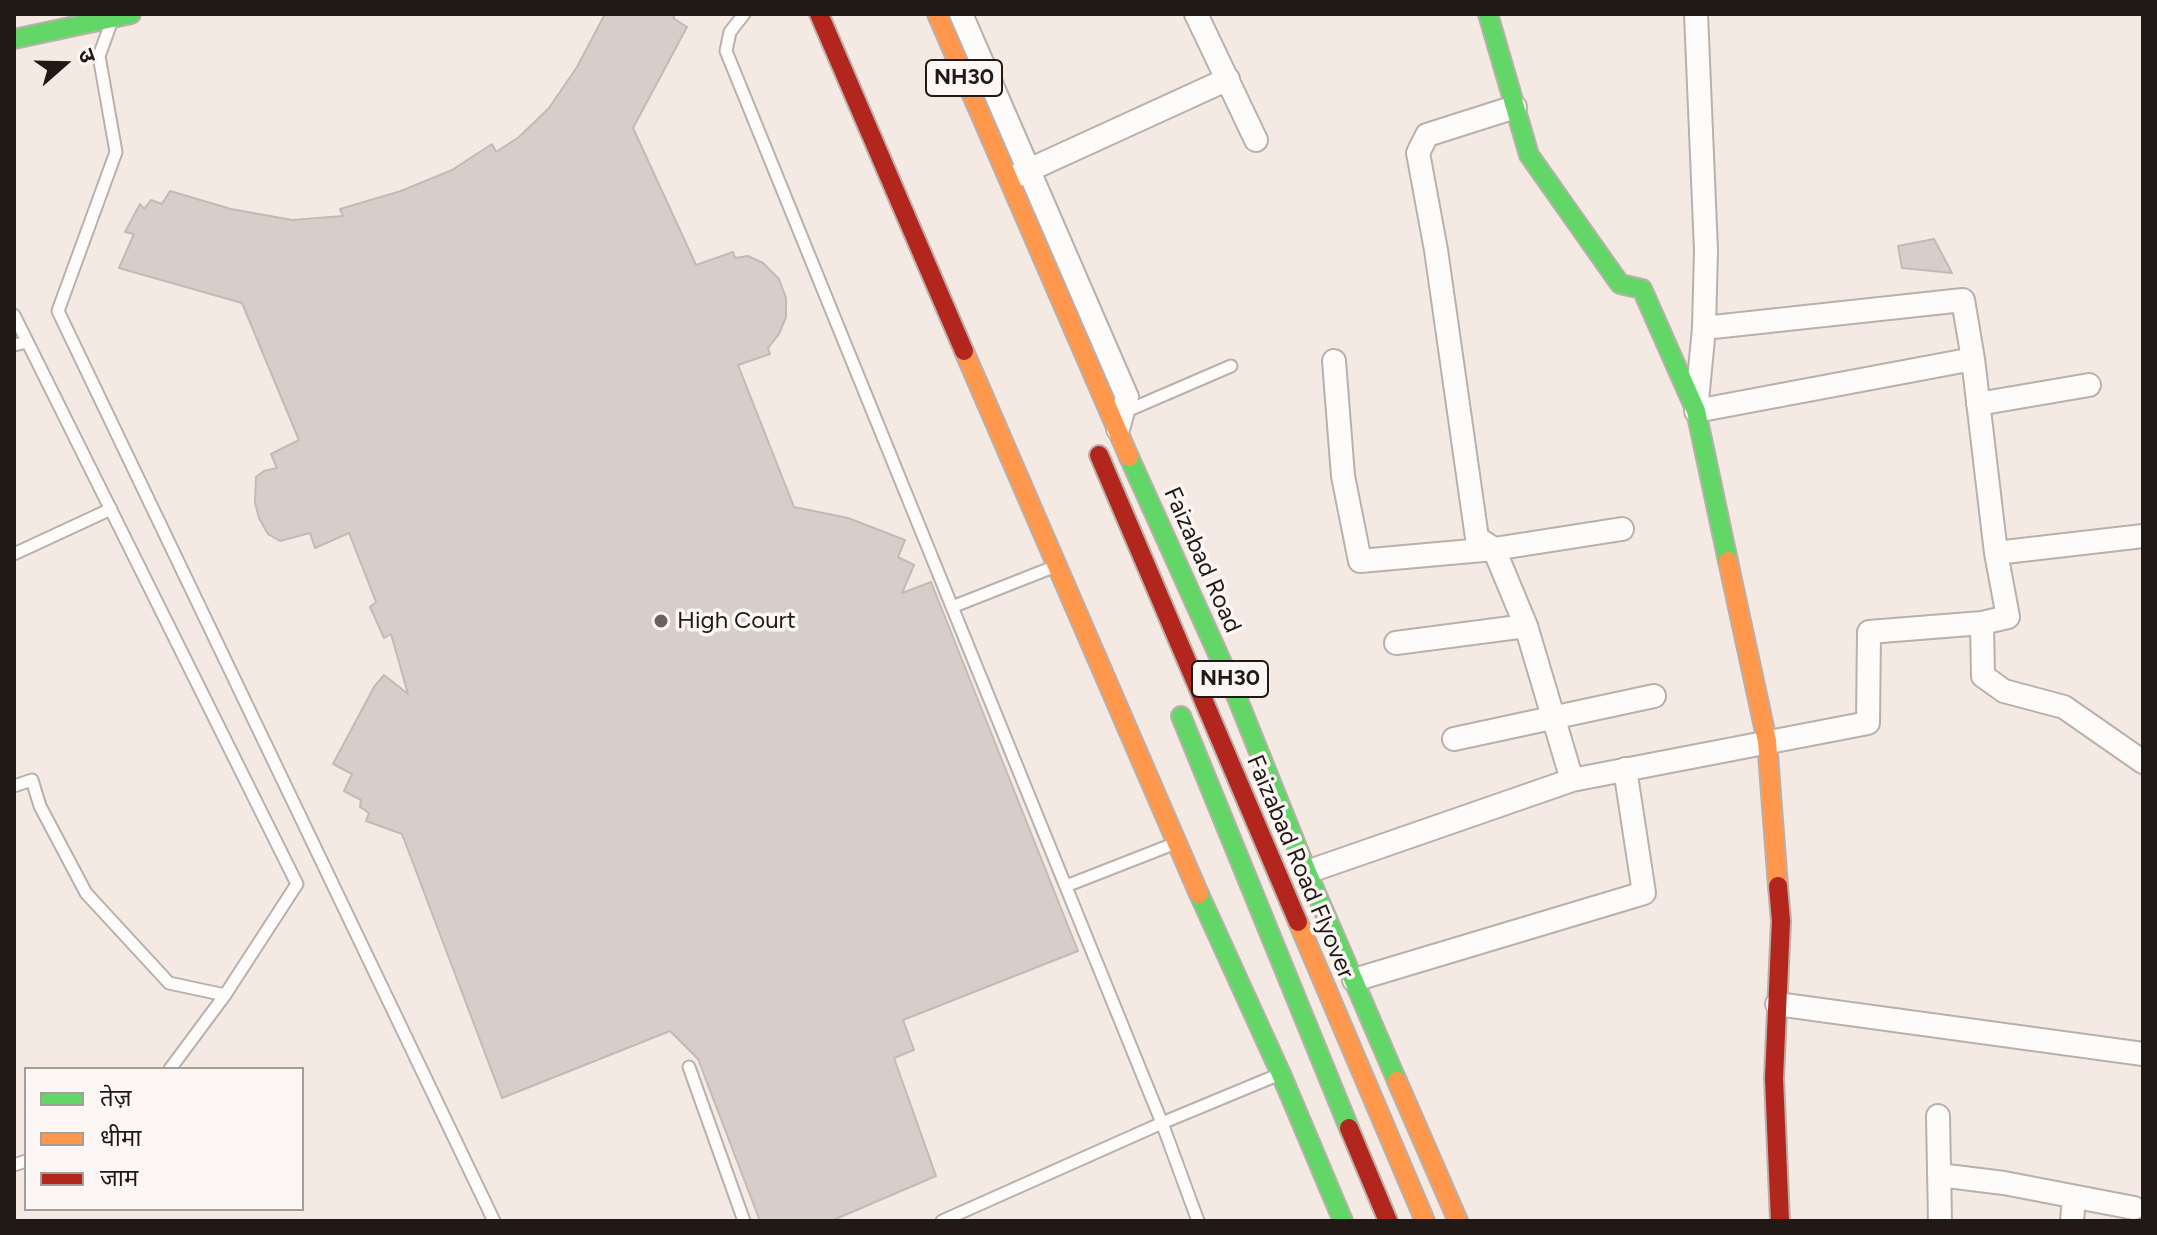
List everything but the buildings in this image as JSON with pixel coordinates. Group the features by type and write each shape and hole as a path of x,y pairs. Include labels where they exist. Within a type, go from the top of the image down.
{"main road":[{"path":"819,14 1176,843 1281,1074 1343,1221"},
{"name":"NH30","path":"937,14 992,142 1019,174"},
{"path":"1488,14 1529,155 1620,284 1642,289 1696,411 1767,741 1781,921 1774,1078 1780,1221"},
{"path":"14,39 119,15"},
{"name":"Faizabad Road","path":"1120,422 1232,685 1307,872 1458,1221"},
{"name":"Faizabad Road Flyover","path":"1092,439 1131,532 1152,603 1425,1221"},
{"name":"NH30","path":"1172,695 1388,1221"}],"street":[{"path":"961,14 1019,174 1127,397 1120,422"},
{"path":"1196,14 1256,140"},
{"path":"1696,14 1706,250 1704,328 1696,411 1973,359"},
{"path":"1019,174 1228,79"},
{"path":"1515,107 1427,135 1418,153 1436,250 1477,538 1494,549 1526,626 1572,780"},
{"path":"1307,872 1572,780 1868,723 1869,632 1982,623 2008,617 1996,553 1963,300 1704,328"},
{"path":"1334,361 1343,476 1360,561 1494,549 1622,529"},
{"path":"1978,404 2089,385"},
{"path":"1996,553 2143,536"},
{"path":"1982,623 1983,676 2004,691 2064,707 2143,762"},
{"path":"1396,643 1526,626"},
{"path":"1454,739 1654,696"},
{"path":"1354,980 1644,893 1625,769"},
{"path":"1777,1004 2143,1054"},
{"path":"1938,1116 1940,1221"},
{"path":"1939,1175 2004,1183 2134,1208"},
{"path":"2072,1221 2074,1197"}],"lane":[{"path":"744,14 730,32 726,51 1162,1123 1198,1221"},
{"path":"119,15 99,56 116,152 58,311 494,1221"},
{"path":"14,315 297,884 225,995 171,1067"},
{"path":"14,345 27,342"},
{"path":"1120,422 1231,366"},
{"path":"14,554 111,509"},
{"path":"952,607 1057,566"},
{"path":"14,786 32,780 40,806 86,893 169,983 225,995"},
{"path":"1066,886 1176,843"},
{"path":"689,1067 744,1221"},
{"path":"942,1221 1281,1074"}],"traffic: fast":[{"path":"14,39 131,14"},
{"path":"1488,14 1529,155 1620,284 1642,289 1696,411 1728,561"},
{"path":"1129,457 1232,685 1307,872 1397,1081"},
{"path":"1181,716 1349,1128"},
{"path":"1199,894 1281,1074 1343,1221"}],"traffic: slow":[{"path":"937,14 1129,457"},
{"path":"964,351 1199,894"},
{"path":"1728,561 1767,741 1778,886"},
{"path":"1298,922 1425,1221"},
{"path":"1397,1081 1458,1221"}],"traffic: jam":[{"path":"819,14 964,351"},
{"path":"1099,455 1298,922"},
{"path":"1778,886 1781,921 1774,1078 1780,1221"},
{"path":"1349,1128 1388,1221"}],"place":[{"name":"High Court","path":"661,621"}]}
